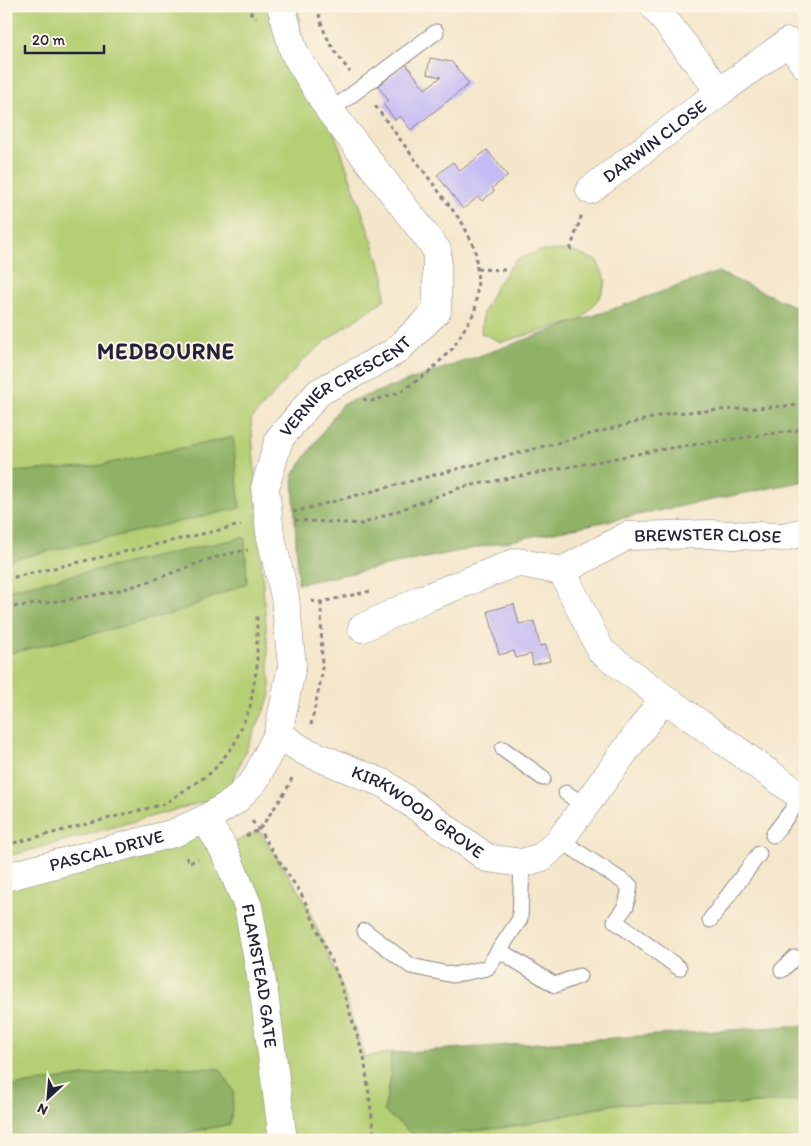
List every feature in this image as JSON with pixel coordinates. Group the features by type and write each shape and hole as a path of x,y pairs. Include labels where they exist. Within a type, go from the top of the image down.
{"street":[{"name":"VERNIER CRESCENT","path":"206,820 235,801 255,780 278,734 292,666 285,598 270,526 265,488 279,439 319,392 396,351 437,311 437,250 330,110 294,52 281,6"},
{"name":"DARWIN CLOSE","path":"654,6 720,92"},
{"name":"DARWIN CLOSE","path":"590,190 796,36 805,65"},
{"name":"BREWSTER CLOSE","path":"562,571 627,536 710,534 783,537 805,532"},
{"path":"362,628 423,599 517,562 562,571 601,651 664,698 804,796"},
{"name":"KIRKWOOD GROVE","path":"278,734 304,751 385,784 487,858 522,863 542,857 560,840 576,800 664,698"},
{"name":"PASCAL DRIVE","path":"6,877 174,833 206,820"},
{"name":"FLAMSTEAD GATE","path":"206,820 224,848 248,906 264,993 283,1140"}],"lane":[{"path":"330,110 436,32"},
{"path":"503,748 543,778"},
{"path":"773,835 804,796"},
{"path":"560,840 630,886 626,906 616,921 679,968"},
{"path":"710,920 759,854"},
{"path":"365,931 412,966 453,975 487,968 520,920 522,863"},
{"path":"499,950 555,985 579,976"},
{"path":"782,970 794,958 805,958"}],"path":[{"path":"570,250 590,190"},
{"path":"477,268 508,270"},
{"path":"6,579 270,526 671,413 805,405"},
{"path":"6,608 132,587 230,553 254,549 270,526 286,520 362,524 462,487 664,449 805,429"},
{"path":"6,845 164,804 212,772 223,790 260,830 303,897 338,976 364,1057 375,1140"}],"green space":[{"path":"6,6 298,6 301,36 384,275 385,299 332,336 302,361 251,420 271,695 225,796 6,857"},
{"path":"570,250 597,261 606,281 601,295 581,320 501,342 481,333 483,313 496,286 516,260 539,251"},
{"path":"718,272 805,311 805,481 298,584 293,475 342,404"},
{"path":"233,437 240,508 6,561 6,474 11,472 96,466"},
{"path":"245,537 247,583 175,613 6,654 6,590"},
{"path":"205,819 224,848 259,830 303,897 338,976 364,1057 391,1053 390,1082 384,1111 417,1137 522,1125 614,1104 726,1105 805,1100 805,1140 152,1140 230,1124 155,1066 6,1087 6,877"},
{"path":"805,1025 805,1100 726,1105 614,1104 522,1125 417,1138 384,1111 390,1082 391,1053"},
{"path":"155,1066 220,1069 234,1092 230,1124 152,1140 6,1140 6,1087"}],"building":[{"path":"430,58 452,62 469,84 411,130 400,116 395,120 383,104 388,100 378,86 406,64 425,89 441,77 427,74"},
{"path":"487,150 508,176 492,188 494,191 482,201 478,197 463,209 437,175 453,162 460,171"},
{"path":"514,604 519,624 534,621 540,646 546,645 550,661 533,665 531,654 516,658 514,651 499,655 488,611"}],"district":[{"name":"MEDBOURNE","path":"166,351"}]}
